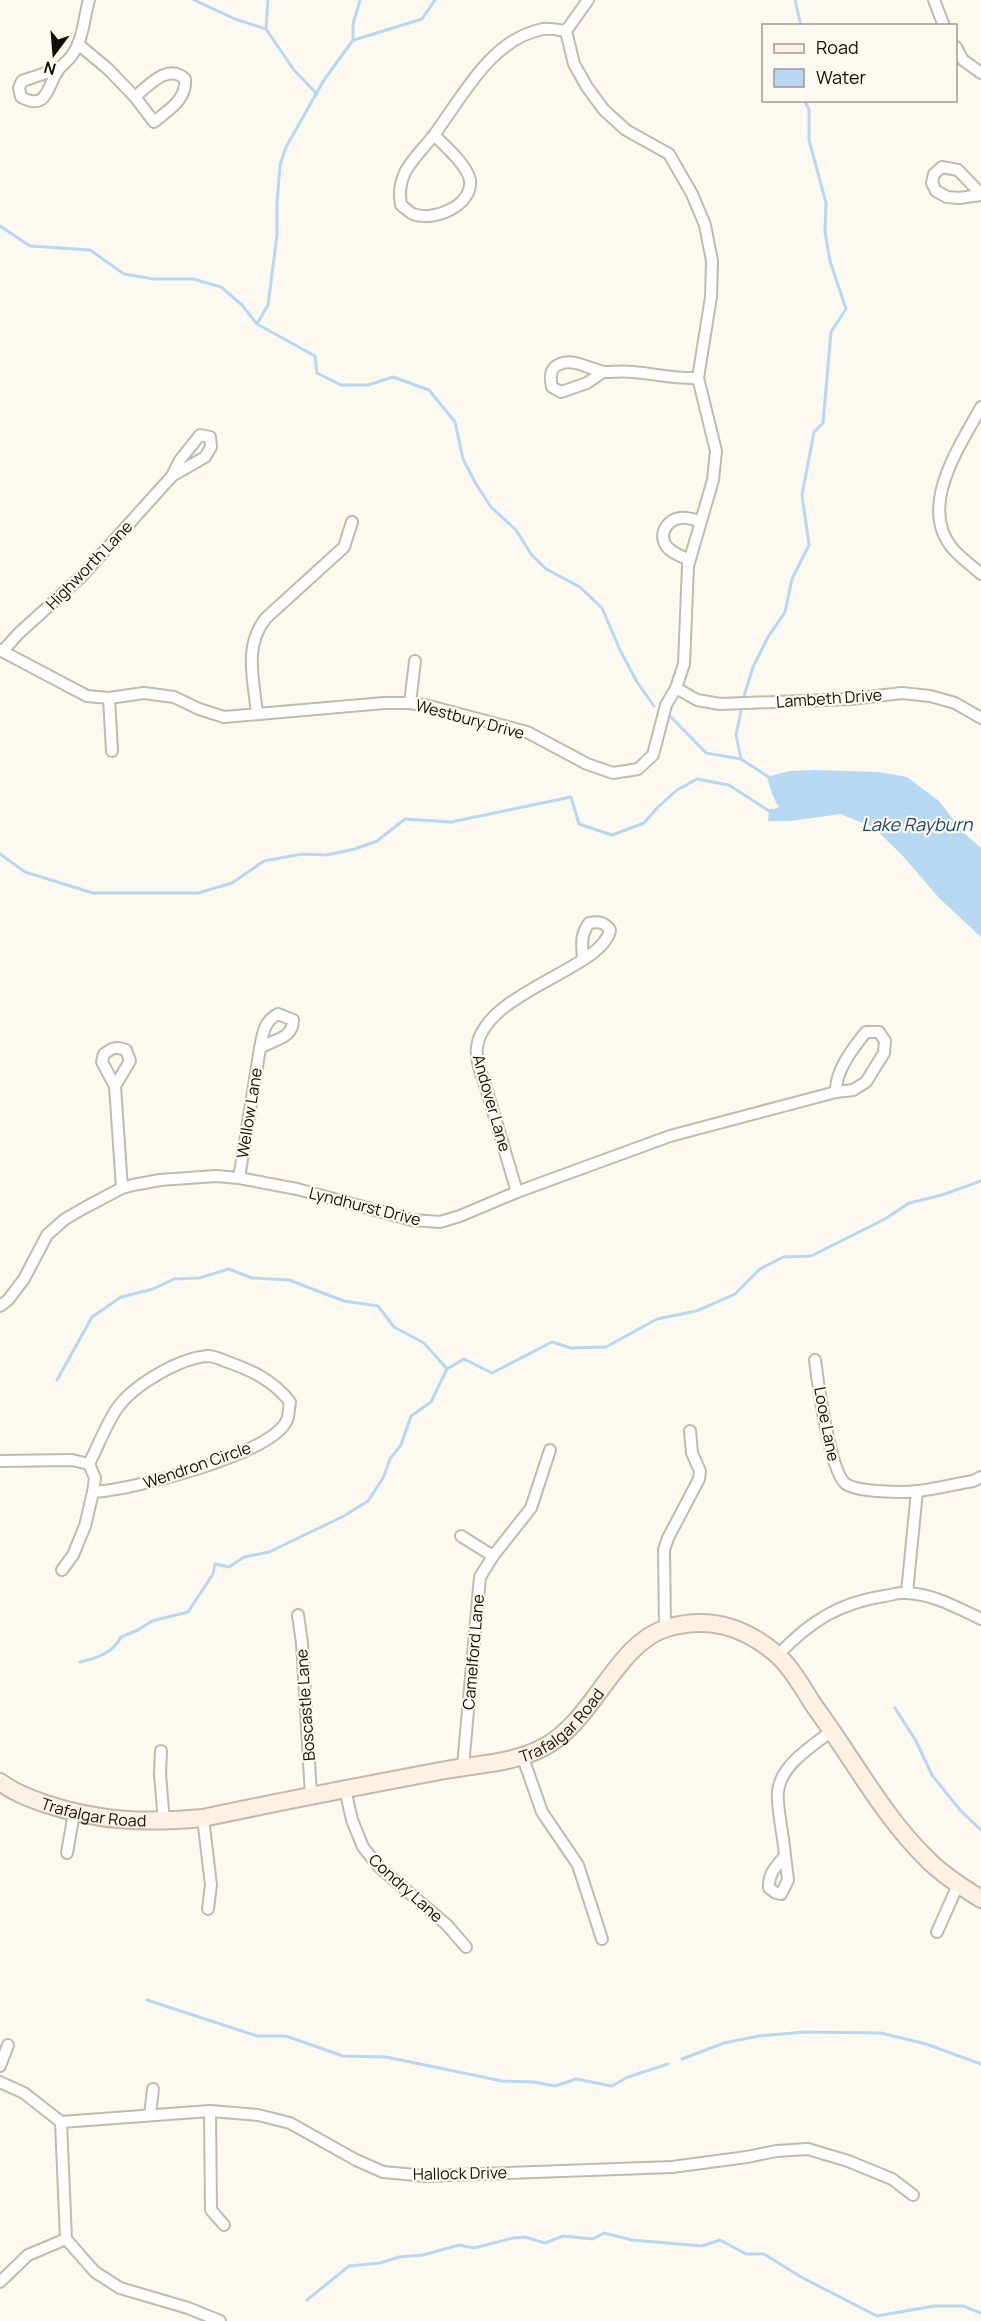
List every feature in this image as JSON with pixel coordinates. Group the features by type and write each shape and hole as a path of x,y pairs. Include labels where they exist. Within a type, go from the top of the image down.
{"street":[{"path":"58,69 73,54 78,44 89,0"},
{"path":"434,135 461,163 470,180 466,196 454,208 427,216 413,214 401,206 398,190 404,173 492,57 522,35 545,28 566,31 588,0"},
{"path":"934,0 943,24"},
{"name":"Westbury Drive","path":"2,650 87,696 109,698 144,693 174,697 199,709 225,717 384,703 410,703 527,732 586,764 613,773 638,769 653,755 666,705 676,688 684,664 689,560 713,480 716,451 699,378 711,297 712,261 705,225 692,194 669,154 626,130 604,110 574,64 566,31"},
{"path":"78,44 96,57 135,97 154,122 183,95 186,87 185,79 176,72 170,72 135,97"},
{"path":"957,49 963,60 981,72"},
{"path":"603,372 632,372 673,379 699,378"},
{"path":"981,407 951,463 940,494 940,523 952,548 981,574"},
{"name":"Highworth Lane","path":"2,650 82,576 172,476"},
{"path":"689,560 673,553 665,545 664,530 667,524 679,518 699,521"},
{"path":"257,714 251,657 252,641 256,629 344,547 352,522"},
{"path":"410,703 415,661"},
{"name":"Lambeth Drive","path":"676,688 697,700 720,704 850,699 902,693 930,696 956,703 981,718"},
{"path":"109,698 112,751"},
{"name":"Andover Lane","path":"517,1192 476,1048 482,1028 500,1010 583,959"},
{"name":"Lyndhurst Drive","path":"0,1306 8,1300 24,1280 47,1234 65,1220 122,1188 160,1180 216,1176 239,1178 297,1189 411,1220 440,1222 670,1136 836,1092 853,1090 866,1082 884,1053 885,1041 879,1032 866,1032 857,1044 836,1080 836,1092"},
{"name":"Wellow Lane","path":"239,1178 260,1048"},
{"path":"115,1086 122,1188"},
{"name":"Wendron Circle","path":"88,1464 119,1407 139,1388 162,1372 185,1361 210,1356 237,1365 259,1374 280,1389 290,1402 287,1421 272,1437 245,1451 168,1479 117,1490 93,1492"},
{"name":"Looe Lane","path":"816,1360 822,1405 837,1473 841,1479 853,1487 917,1491 973,1481 981,1477"},
{"path":"665,1628 664,1550 699,1479 700,1471 692,1453 690,1431"},
{"name":"Camelford Lane","path":"464,1766 480,1577 493,1556 531,1508 550,1450"},
{"path":"0,1461 72,1461 88,1464 95,1478 85,1526 73,1555 62,1570"},
{"path":"907,1593 917,1491"},
{"path":"461,1536 493,1556"},
{"path":"778,1655 798,1634 826,1614 860,1600 907,1593 947,1602 981,1619"},
{"name":"Boscastle Lane","path":"298,1615 302,1643 311,1795"},
{"name":"Trafalgar Road","path":"0,1782 16,1794 74,1813 122,1821 164,1822 203,1818 464,1766 522,1758 565,1734 587,1709 627,1655 647,1639 665,1628 693,1622 711,1622 733,1627 757,1639 778,1655 833,1730 901,1831 928,1860 958,1885 981,1899"},
{"path":"785,1856 778,1791 783,1774 803,1754 833,1730"},
{"path":"161,1750 164,1822"},
{"path":"522,1758 542,1812 578,1865 602,1939"},
{"name":"Condry Lane","path":"345,1789 352,1820 363,1847 379,1867 447,1925 466,1947"},
{"path":"67,1853 74,1813"},
{"path":"203,1818 211,1885 208,1909"},
{"path":"937,1932 958,1885"},
{"path":"0,2066 8,2045"},
{"path":"0,2082 24,2093 61,2122 66,2240 95,2272 120,2288 188,2308 220,2321"},
{"path":"150,2115 153,2089"},
{"path":"210,2111 211,2210 224,2225"},
{"name":"Hallock Drive","path":"61,2122 210,2111 258,2115 290,2123 356,2160 383,2172 426,2176 672,2167 776,2151 808,2149 848,2161 892,2179 913,2195"},
{"path":"0,2282 28,2255 66,2240"}],"water":[{"name":"Lake Rayburn","path":"789,771 879,772 907,777 939,801 962,831 981,848 981,937 939,898 902,855 873,827 840,814 791,821 768,821 769,811 779,807 773,797 767,777"}],"waterway":[{"path":"194,0 235,19 266,29"},
{"path":"268,0 266,29 294,70 317,94"},
{"path":"257,324 268,305 277,235 280,165 286,147 324,80 353,40 353,24 360,0"},
{"path":"354,40 422,19 435,0"},
{"path":"795,0 801,24"},
{"path":"744,696 753,667 768,637 785,612 792,579 809,545 802,495 814,432 823,423 831,332 846,309 830,261 825,232 826,203 809,140 809,109 805,102"},
{"path":"0,226 30,246 90,250 124,274 154,279 193,279 221,287 242,305 257,324 315,356 317,373 341,385 368,385 393,377 429,390 455,422 463,459 491,507 516,530 531,554 546,569 580,587 602,608 620,650 637,682 654,706"},
{"path":"741,711 736,735 741,759"},
{"path":"671,717 706,753 741,759 770,778"},
{"path":"0,854 25,872 93,893 198,893 232,883 264,861 302,854 326,855 355,849 377,841 405,819 451,822 571,797 579,824 612,835 644,823 677,790 697,779 729,785 769,811 772,810"},
{"path":"80,1662 104,1654 114,1647 121,1637 152,1621 188,1612 213,1574 215,1564 229,1567 244,1557 269,1552 344,1516 368,1501 383,1478 390,1459 401,1445 411,1416 431,1402 447,1369 464,1359 492,1373 552,1342 571,1348 606,1347 657,1319 696,1311 735,1294 760,1269 783,1257 811,1256 885,1219 909,1203 942,1195 981,1181"},
{"path":"57,1380 92,1317 121,1297 153,1289 174,1279 199,1278 229,1269 252,1278 289,1280 344,1301 378,1306 394,1327 424,1343 447,1369"},
{"path":"895,1708 916,1741 932,1775 960,1810 981,1830"},
{"path":"147,2000 257,2036 286,2036 343,2056 386,2057 502,2081 534,2082 555,2086 576,2079 612,2086 628,2077 668,2064"},
{"path":"682,2059 724,2043 759,2036 805,2032 881,2033 926,2044 981,2064"},
{"path":"307,2300 349,2266 423,2255 459,2245 474,2248 513,2238 525,2237 545,2243 563,2236 593,2239 604,2233 632,2240 702,2246 720,2240 746,2254 764,2254 801,2277 877,2316 934,2306 963,2306 981,2313"}]}
